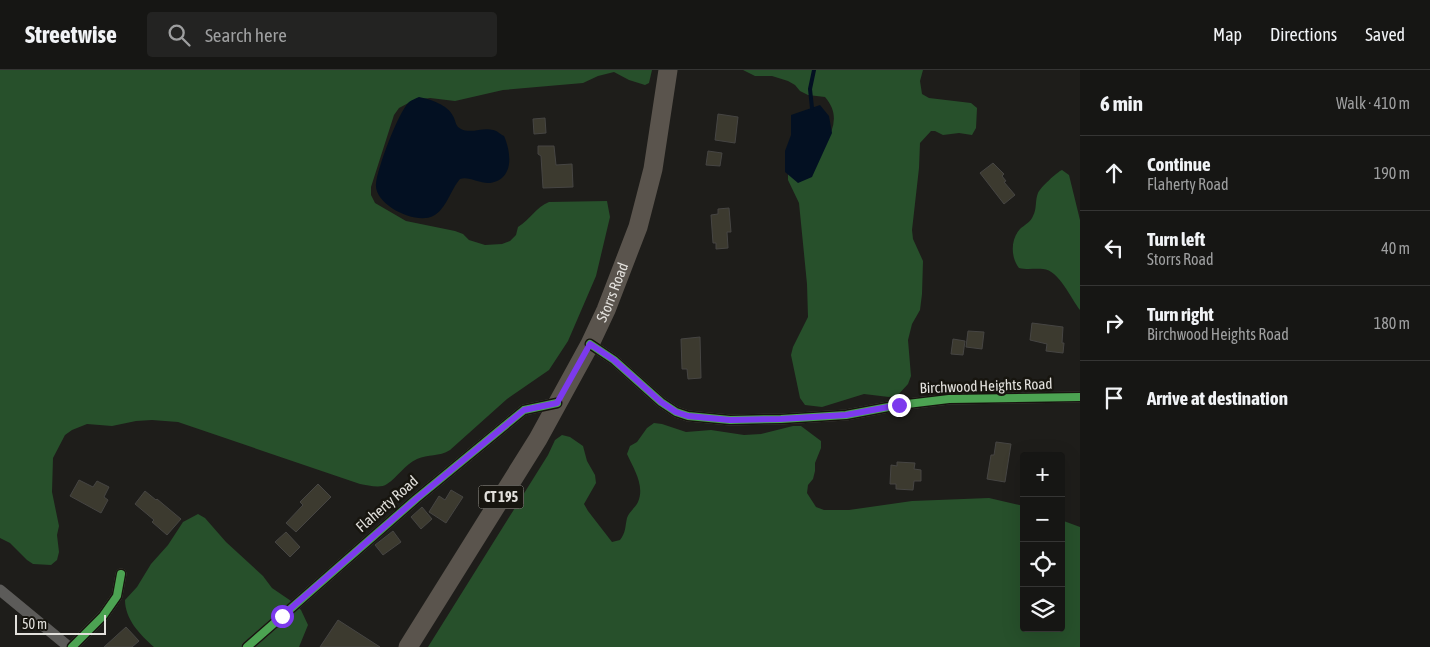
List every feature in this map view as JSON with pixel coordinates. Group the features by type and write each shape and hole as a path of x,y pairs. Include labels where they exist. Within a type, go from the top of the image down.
{"main road":[{"name":"Storrs Road","path":"408,647 538,439 590,344 609,302 638,227 653,169 668,70"}],"street":[{"name":"Birchwood Heights Road","path":"590,344 614,360 661,402 676,412 688,416 730,420 780,419 846,415 899,405 949,399 1080,397"},
{"name":"Flaherty Road","path":"247,647 416,499 524,410 557,403"},
{"path":"0,590 70,647 103,616 118,596 121,574"}],"green space":[{"path":"0,70 652,70 649,83 645,85 629,80 614,72 598,76 583,83 503,90 455,101 430,98 414,100 399,108 394,115 371,187 371,195 375,203 406,221 455,231 463,234 469,240 485,245 502,244 510,241 516,235 518,227 544,204 549,202 607,201 610,217 596,276 568,341 549,370 507,399 450,450 442,454 417,459 408,464 391,481 381,486 360,484 178,422 152,420 112,426 87,424 65,435 53,458 52,492 59,526 57,535 59,552 57,560 51,565 33,564 10,543 0,538"},
{"path":"743,70 923,70 920,81 922,94 929,98 971,103 977,108 976,128 972,135 959,133 943,135 931,131 920,143 912,230 913,239 923,261 922,294 920,310 912,324 908,340 911,376 908,384 897,396 864,394 822,407 805,405 800,398 791,355 808,317 807,284 799,203 788,180 788,171 811,165 831,132 834,115 825,97 808,95 788,81 772,76 755,76"},
{"path":"1062,170 1069,175 1080,220 1080,310 1054,274 1043,269 1019,268 1013,254 1014,238 1020,229 1032,218 1038,193 1049,180"},
{"path":"654,423 686,432 711,430 744,435 761,434 793,426 801,426 821,441 813,479 808,485 807,493 816,507 824,510 849,510 912,501 989,498 1020,505 1020,632 1065,632 1065,521 1080,527 1080,647 428,647 548,455 555,440 562,435 570,437 583,446 587,461 595,475 596,483 584,504 612,542 620,540 627,518 640,496 638,478 627,454 630,446 637,442 647,428"},
{"path":"198,514 205,518 226,542 263,576 272,588 301,610 308,625 299,647 154,647 134,626 130,620 125,600 137,587 151,564 168,545 183,522"}],"water":[{"path":"419,97 433,101 451,112 461,129 469,131 489,129 504,136 509,157 509,164 504,176 490,183 460,179 438,213 426,218 407,215 389,206 377,192 376,184 384,154 399,117 409,102"},
{"path":"820,105 829,116 832,133 812,177 798,183 785,172 785,151 791,135 791,115"}],"building":[{"path":"718,114 738,117 735,143 715,140"},
{"path":"545,118 546,133 534,134 533,119"},
{"path":"538,146 554,146 556,165 572,164 573,187 543,188 541,156 538,154"},
{"path":"708,151 722,153 720,166 706,165"},
{"path":"993,163 1004,174 1002,176 1006,181 1004,182 1015,195 1004,204 980,173"},
{"path":"729,208 731,232 727,232 728,248 716,249 716,243 713,243 711,215 718,214 718,209"},
{"path":"1032,323 1063,327 1063,353 1046,351 1047,344 1030,340"},
{"path":"968,331 984,332 982,349 966,347"},
{"path":"700,337 701,378 688,379 687,369 682,369 681,339"},
{"path":"953,339 965,341 963,355 951,354"},
{"path":"996,442 1011,444 1005,482 987,479 991,455 994,455"},
{"path":"897,462 915,463 914,469 921,470 921,481 914,481 913,490 896,489 896,484 890,484 891,465 897,466"},
{"path":"79,480 93,487 97,481 109,487 104,497 108,500 101,513 70,496"},
{"path":"318,484 331,497 296,532 286,523 303,505 300,502"},
{"path":"451,490 463,497 446,523 429,512 439,496 445,500"},
{"path":"145,491 181,519 167,535 152,522 154,520 135,504"},
{"path":"422,507 432,519 421,529 411,517"},
{"path":"393,531 401,542 383,555 375,545"},
{"path":"286,532 300,547 290,557 275,542"},
{"path":"338,620 380,647 320,647"},
{"path":"126,627 139,641 132,647 104,647"}],"waterway":[{"path":"812,108 810,89 814,70"}],"cycle path":[{"path":"590,344 614,360 661,402 676,412 688,416 730,420 781,419 846,415 899,405 949,399 1080,397"},
{"path":"247,647 416,499 524,410 557,403"},
{"path":"72,647 103,616 117,596 121,574"}],"route":[{"path":"282,616 416,499 524,410 557,403 590,344 614,360 661,402 676,412 688,416 730,420 780,419 846,415 899,405"}]}
